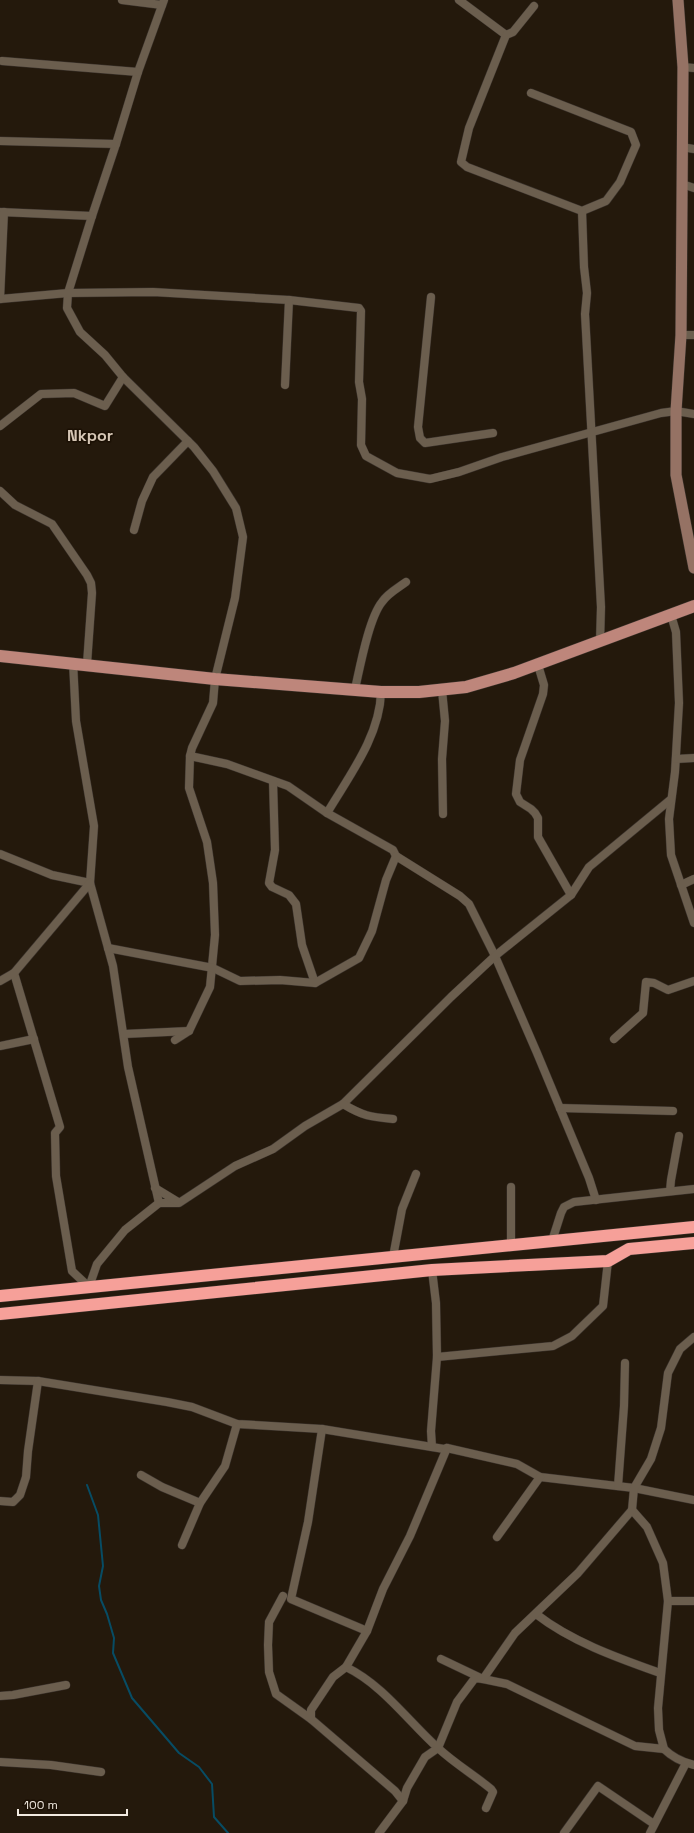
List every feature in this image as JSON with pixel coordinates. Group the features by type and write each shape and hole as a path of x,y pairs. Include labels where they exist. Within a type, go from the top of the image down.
{"highway":[{"path":"0,1296 694,1227"},
{"path":"0,1314 432,1270 608,1261 629,1249 694,1243"}],"main road":[{"path":"0,656 72,662 215,678 381,692 419,692 442,690 482,683 538,665 694,606"}],"street":[{"path":"122,0 163,2 138,72 92,216 68,293 67,308 80,332 105,355 123,377 188,441 214,471 236,508 243,537 235,598 215,678 213,703 192,748 190,756 189,788 208,842 213,883 215,935 213,968 210,987 188,1031 175,1040"},
{"path":"459,0 506,35"},
{"path":"678,0 689,67 682,147 681,335 676,411 676,475 694,568"},
{"path":"531,93 631,132 636,145 620,182 606,201 582,211 467,168 461,162 468,128 506,35 514,32 534,6"},
{"path":"2,61 138,72"},
{"path":"0,141 116,144"},
{"path":"682,147 694,149"},
{"path":"682,184 694,188"},
{"path":"582,211 584,267 587,293 585,314 593,432 601,608 600,642"},
{"path":"92,216 2,212 0,299 68,293 153,292 289,300 354,306 359,308 362,312 358,382 362,399 361,446 366,456 397,473 430,479 459,472 502,457 661,413 676,411 694,414"},
{"path":"431,297 418,427 420,438 425,443 493,433"},
{"path":"285,385 289,300"},
{"path":"681,335 694,335"},
{"path":"0,426 42,394 74,393 105,406 123,377"},
{"path":"134,530 142,501 153,478 188,441"},
{"path":"0,491 15,506 52,524 87,575 91,583 92,593 87,664"},
{"path":"355,689 369,632 378,608 382,601 406,582"},
{"path":"671,615 676,632 679,665 676,759 670,800 669,819 671,855 694,923"},
{"path":"72,662 76,721 94,826 90,883 113,966 128,1067 159,1203"},
{"path":"538,665 544,685 543,694 520,760 516,794 520,802 531,809 538,818 538,837 571,895"},
{"path":"442,690 445,721 442,759 443,814"},
{"path":"327,813 366,747 381,705 381,692"},
{"path":"190,756 227,764 288,786 327,813 393,850 396,856 460,896 469,904 495,956 589,1178 596,1200"},
{"path":"676,759 694,758"},
{"path":"273,781 275,850 269,883 272,887 289,895 296,904 302,945 315,983"},
{"path":"14,973 60,1127 55,1133 56,1176 72,1271 89,1287 97,1264 125,1230 159,1203 179,1203 235,1166 273,1149 305,1126 342,1104 495,956 571,895 589,866 670,800"},
{"path":"0,854 52,875 90,883"},
{"path":"108,948 213,968 240,981 280,980 315,983 360,958 372,931 384,887 396,856"},
{"path":"681,885 694,879"},
{"path":"0,981 14,973 90,883"},
{"path":"614,1039 643,1013 646,982 654,983 668,990 694,981"},
{"path":"124,1034 188,1031"},
{"path":"0,1046 34,1039"},
{"path":"342,1104 360,1114 370,1117 393,1119"},
{"path":"560,1108 673,1111"},
{"path":"670,1191 679,1136"},
{"path":"393,1257 402,1209 416,1174"},
{"path":"511,1187 511,1245"},
{"path":"155,1188 179,1203"},
{"path":"552,1241 564,1207 574,1202 694,1189"},
{"path":"437,1357 553,1346 572,1336 603,1306 608,1261"},
{"path":"432,1270 436,1303 437,1357 431,1431 432,1447"},
{"path":"483,1679 515,1633 583,1568 632,1510 634,1488 651,1459 661,1428 668,1373 680,1349 694,1337"},
{"path":"618,1486 624,1406 624,1363"},
{"path":"0,1380 38,1381 192,1407 237,1424 322,1429 432,1447 448,1448 517,1464 540,1478 634,1488 694,1500"},
{"path":"0,1501 13,1502 20,1495 26,1477 28,1451 38,1381"},
{"path":"182,1545 200,1503 225,1466 237,1424"},
{"path":"322,1429 308,1522 292,1599 367,1631"},
{"path":"311,1719 311,1710 333,1677 346,1667 367,1631 383,1589 410,1536 448,1448"},
{"path":"141,1475 162,1487 200,1503"},
{"path":"497,1537 540,1478"},
{"path":"632,1510 647,1527 663,1564 668,1601 660,1673 658,1708 659,1730 664,1749 672,1757 690,1764 650,1833"},
{"path":"283,1596 269,1622 268,1645 270,1672 276,1694 311,1719 395,1791 403,1801"},
{"path":"668,1601 694,1600"},
{"path":"536,1614 552,1626 573,1637 634,1664 660,1673"},
{"path":"441,1659 483,1679"},
{"path":"346,1667 361,1674 395,1705 438,1748 491,1789 493,1792 486,1808"},
{"path":"379,1833 403,1801 407,1788 425,1757 438,1748 457,1702 475,1678 507,1684 635,1746 664,1749"},
{"path":"0,1696 66,1685"},
{"path":"0,1762 51,1765 101,1772"},
{"path":"564,1833 598,1786 654,1824"}],"waterway":[{"path":"87,1485 98,1515 103,1566 99,1586 101,1600 114,1638 113,1653 132,1698 179,1753 199,1767 212,1784 214,1817 228,1833"}],"district":[{"name":"Nkpor","path":"90,435"}]}
